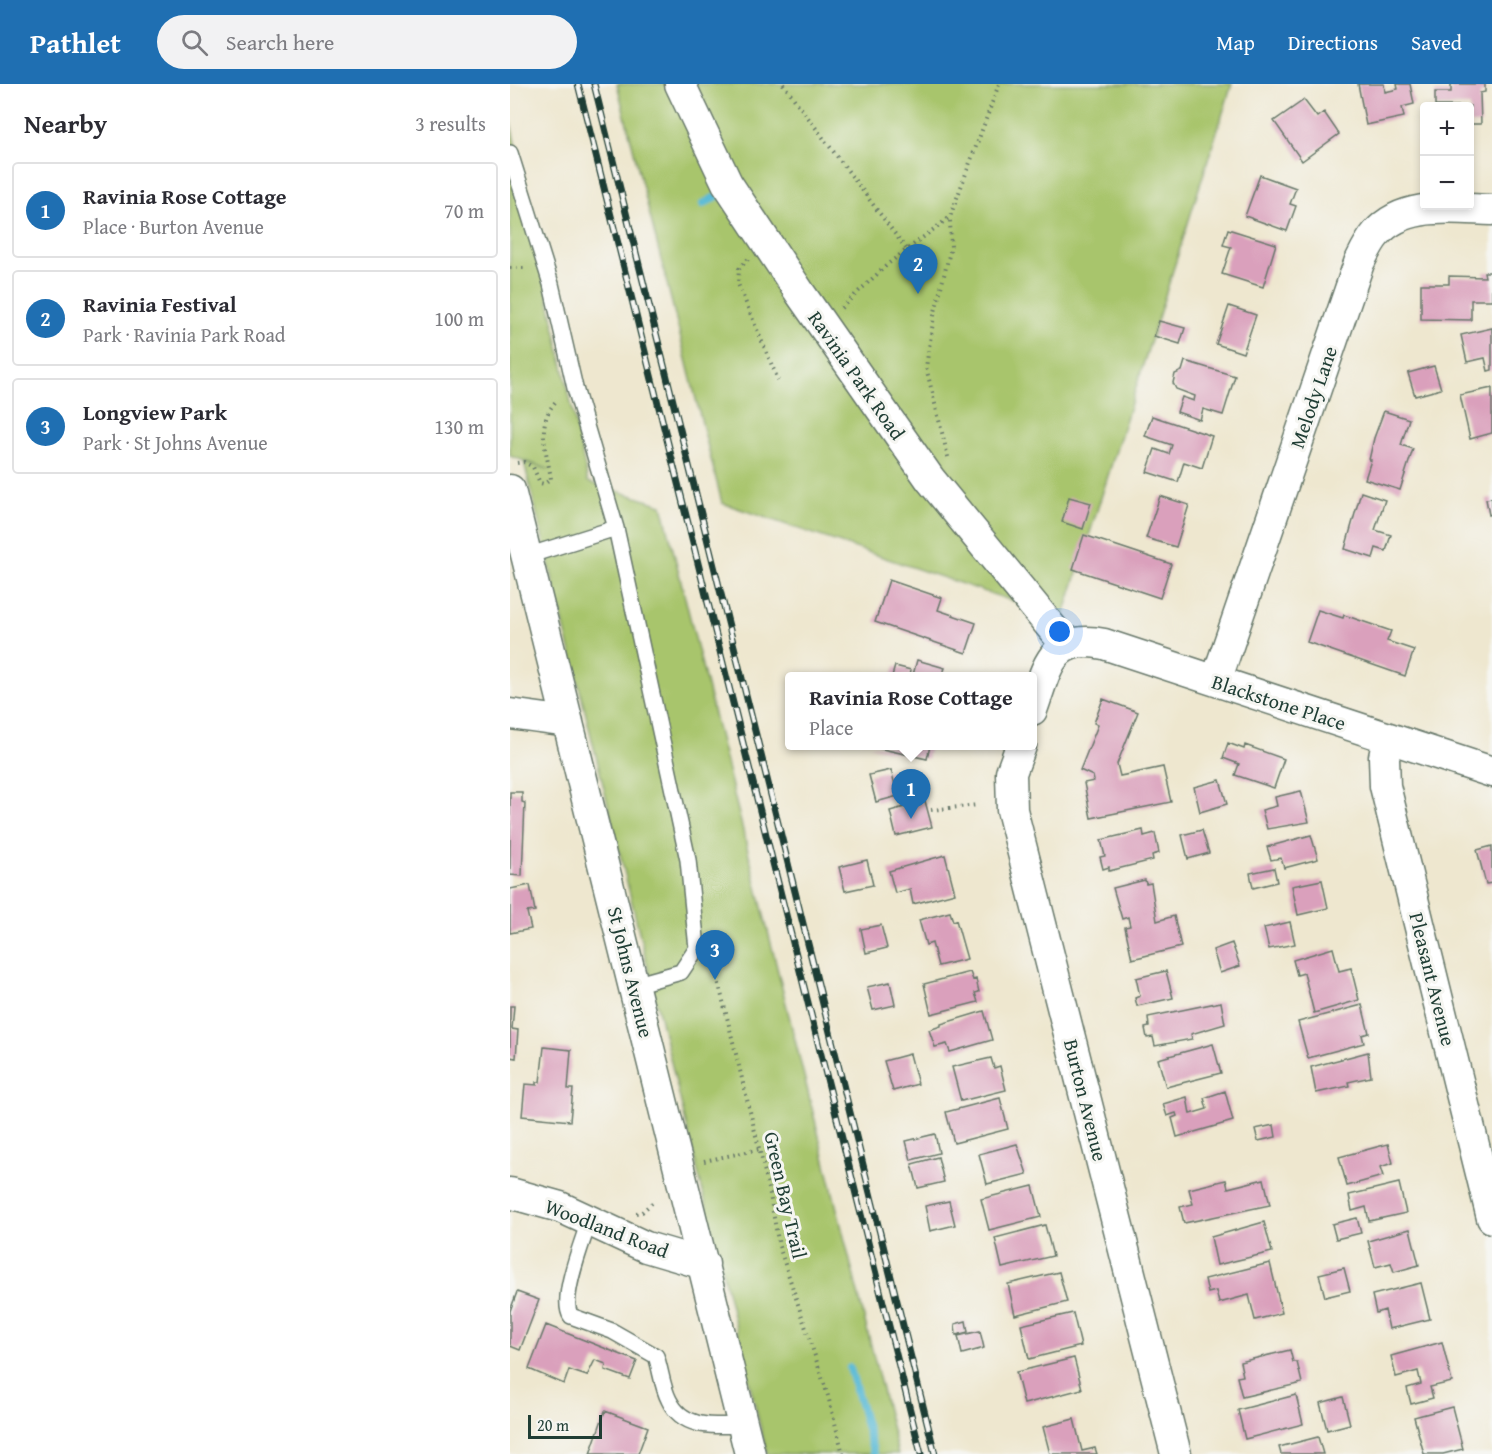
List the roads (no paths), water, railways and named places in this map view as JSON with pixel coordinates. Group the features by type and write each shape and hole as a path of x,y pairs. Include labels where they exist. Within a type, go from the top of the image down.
{"street":[{"name":"Ravinia Park Road","path":"680,84 727,183 822,326 944,496 1066,645"},
{"name":"Melody Lane","path":"1216,681 1359,263 1374,236 1398,215 1434,208 1492,210"},
{"name":"St Johns Avenue","path":"510,489 750,1454"},
{"name":"Blackstone Place","path":"1066,645 1084,640 1104,644 1492,772"},
{"path":"1037,696 1050,660 1066,645"},
{"path":"510,714 568,722"},
{"name":"Pleasant Avenue","path":"1388,738 1384,757 1385,786 1492,1218"},
{"name":"Burton Avenue","path":"1020,750 1011,774 1012,810 1176,1454"},
{"name":"Woodland Road","path":"510,1193 560,1207 646,1247 704,1264"}],"lane":[{"path":"510,153 551,284 576,388 616,528 688,860 697,948 681,972 634,985"},
{"path":"527,556 616,528"},
{"path":"589,1221 567,1296 567,1310 571,1316 612,1332 656,1356 668,1399 683,1417 707,1426 743,1425"}],"waterway":[{"path":"703,204 721,194"},
{"path":"850,1368 874,1454"}],"railway":[{"path":"578,84 921,1454"},
{"path":"594,84 935,1454"}],"place":[{"name":"Ravinia Festival","path":"918,294"},
{"name":"Ravinia Rose Cottage","path":"911,819"},
{"name":"Longview Park","path":"715,980"}]}
